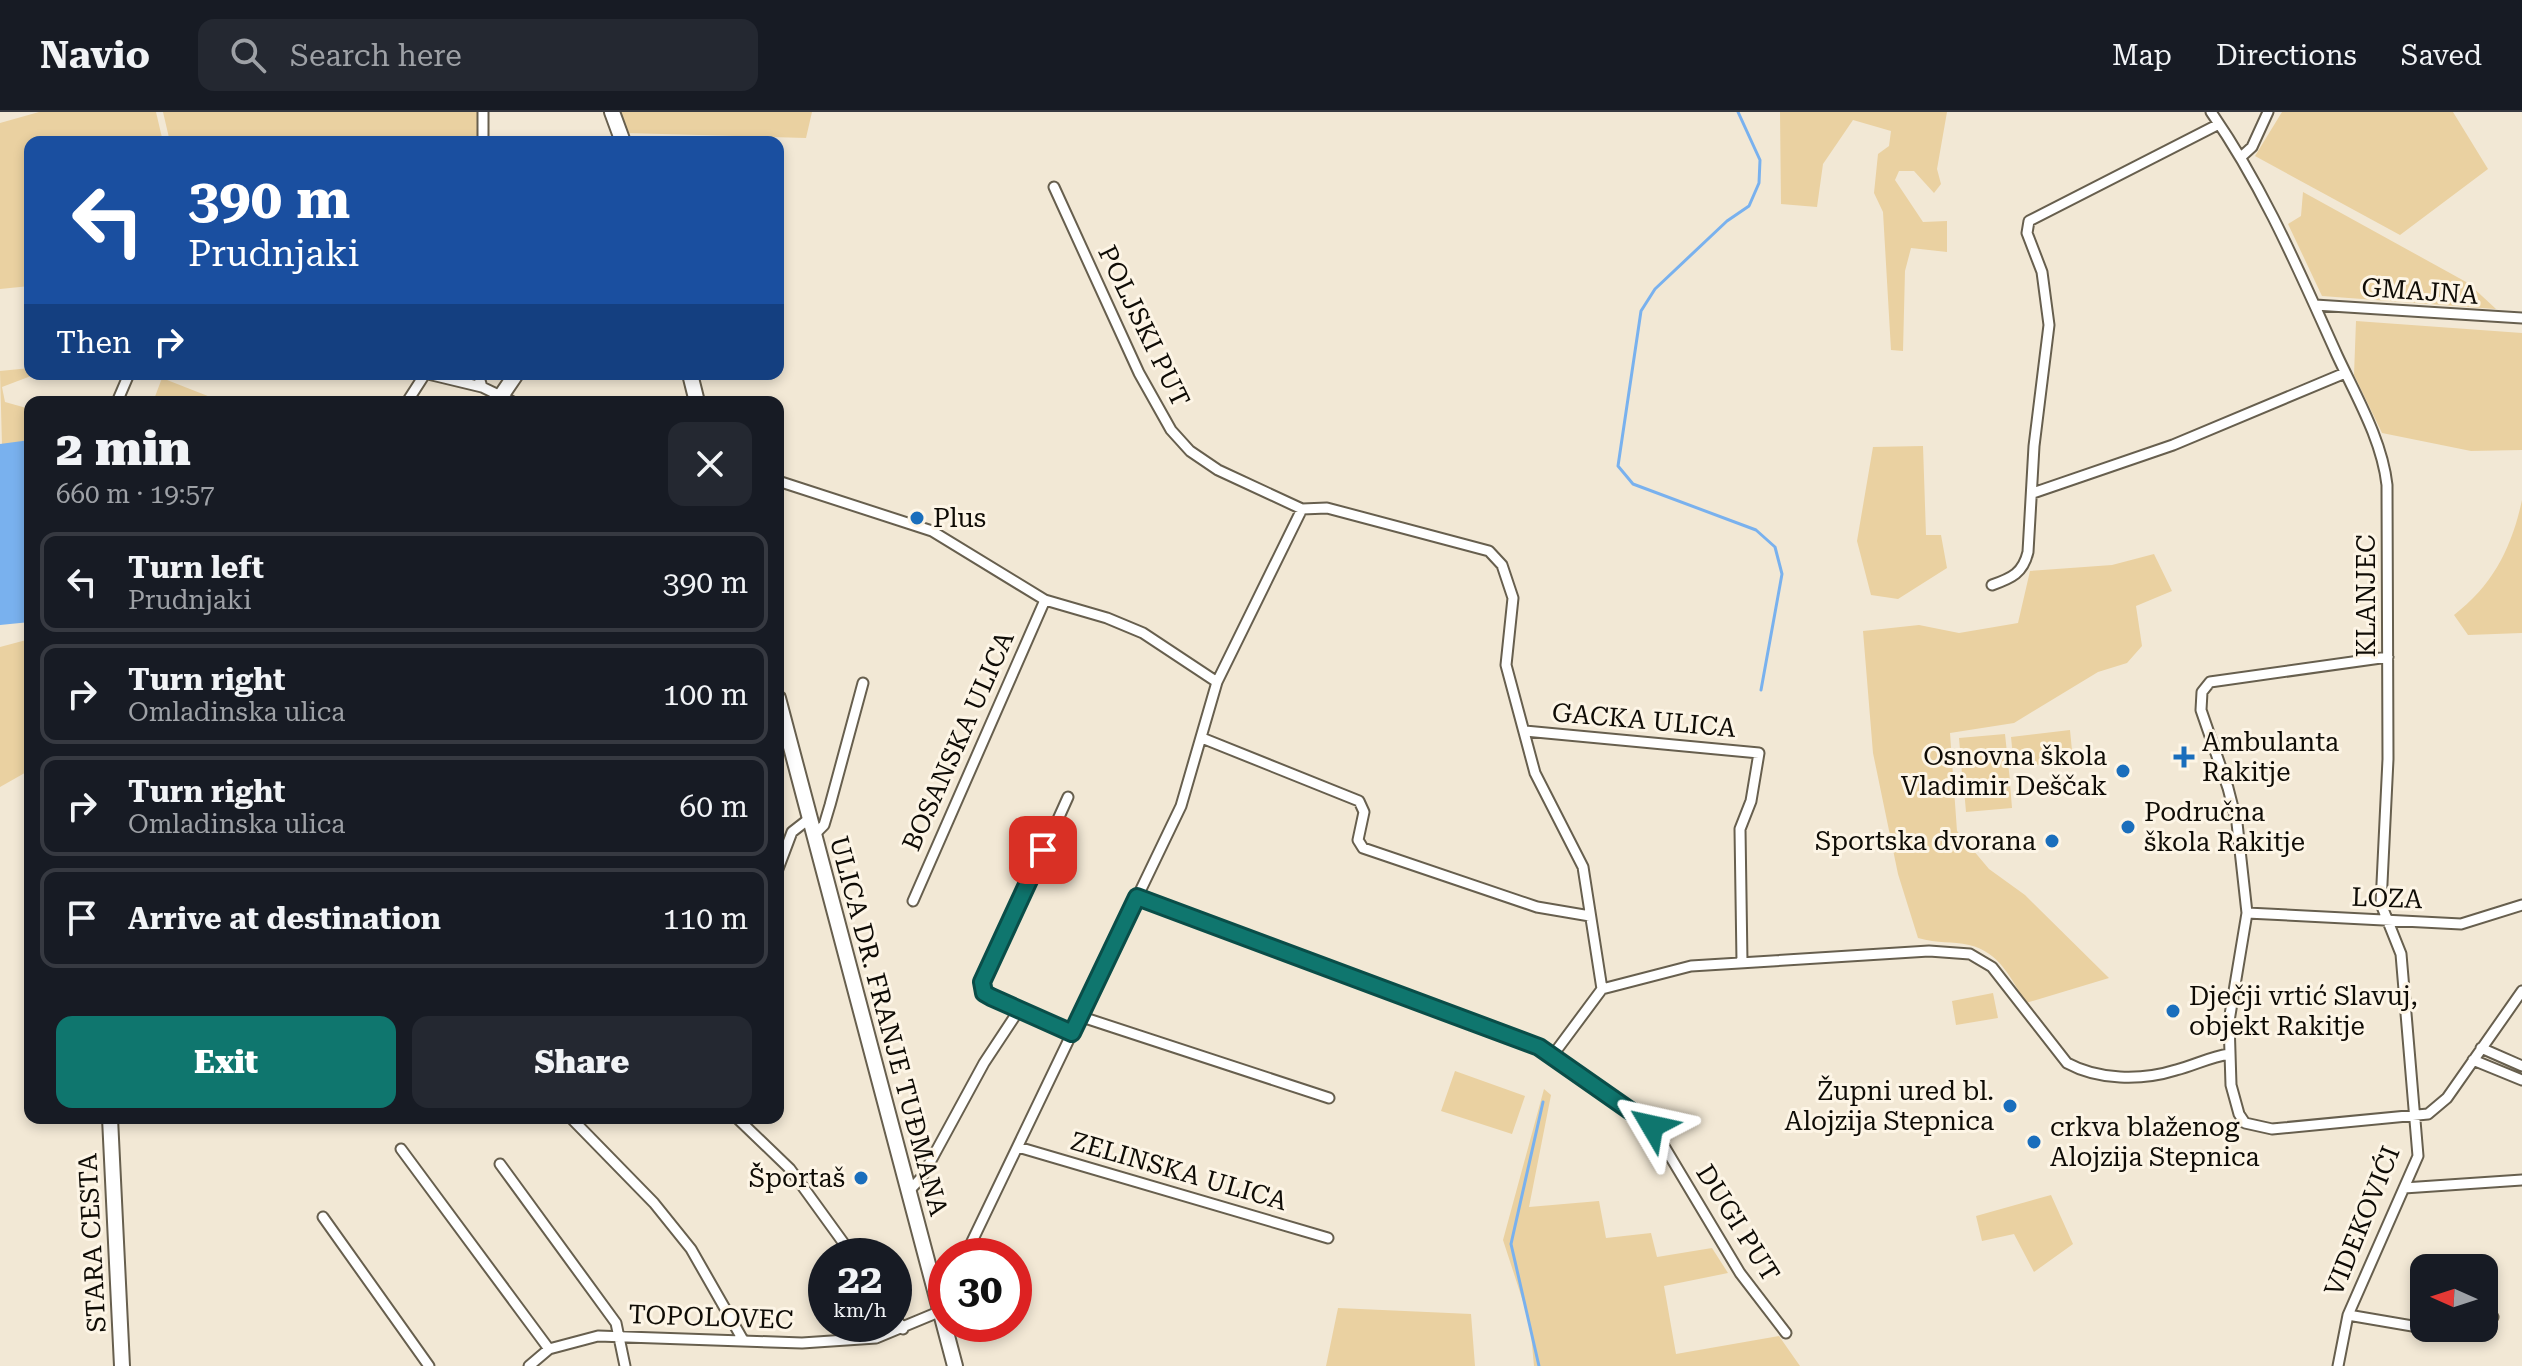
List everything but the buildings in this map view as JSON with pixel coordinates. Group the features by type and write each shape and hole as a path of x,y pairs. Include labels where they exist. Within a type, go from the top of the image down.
{"main road":[{"path":"612,112 621,136"},
{"name":"ULICA DR. FRANJE TUĐMANA","path":"784,720 908,1192 928,1255"},
{"name":"STARA CESTA","path":"110,1124 122,1366"},
{"name":"ULICA DR. FRANJE TUĐMANA","path":"951,1342 955,1366"}],"street":[{"path":"483,112 483,136"},
{"name":"KLANJEC","path":"2211,112 2283,231 2378,445 2386,474 2388,657 2381,904 2401,954 2416,1115"},
{"path":"2241,157 2252,147 2268,112"},
{"path":"1992,585 2015,576 2025,566 2033,493 2034,446 2049,325 2042,272 2027,233 2029,221 2219,124"},
{"name":"POLJSKI PUT","path":"1054,187 1139,373 1171,430 1190,451 1218,470 1302,509"},
{"name":"GMAJNA","path":"2315,305 2522,318"},
{"path":"2033,493 2173,445 2345,373"},
{"path":"452,380 482,387 496,396"},
{"path":"480,380 482,387"},
{"path":"784,483 932,531 1045,600 1143,633 1217,682"},
{"path":"974,1238 1181,806 1217,682 1302,509 1327,508 1494,555 1502,565 1513,598 1506,665 1535,773 1583,867 1602,989"},
{"name":"BOSANSKA ULICA","path":"913,901 1045,600"},
{"path":"2388,657 2210,682 2202,692 2201,710 2237,823 2247,913 2229,1021 2231,1085 2239,1114 2245,1123 2257,1128 2416,1115"},
{"path":"814,835 824,825 863,683"},
{"name":"GACKA ULICA","path":"1525,731 1759,753 1751,801 1740,829 1742,962"},
{"path":"1202,738 1359,801 1364,812 1358,830 1363,848 1537,907 1590,916"},
{"path":"1068,797 982,982 984,993 1072,1033"},
{"path":"784,853 792,832 810,818"},
{"name":"DUGI PUT","path":"1137,897 1500,1030 1553,1055 1652,1126 1740,1273 1786,1333"},
{"name":"LOZA","path":"2247,913 2461,924 2522,905"},
{"path":"1553,1055 1602,989 1691,966 1929,951 1970,954 1992,967 2067,1063 2084,1072 2103,1076 2172,1072 2209,1057 2229,1054"},
{"name":"VIDEKOVIĆI","path":"2338,1366 2348,1315 2418,1156 2416,1115 2428,1114 2447,1098 2522,991"},
{"path":"908,1192 922,1177 984,1063 1019,1010"},
{"path":"1079,1016 1329,1098"},
{"path":"2481,1048 2522,1066"},
{"path":"2473,1060 2522,1080"},
{"path":"577,1124 654,1203 691,1249 743,1340"},
{"path":"743,1124 790,1169 840,1238"},
{"name":"ZELINSKA ULICA","path":"1018,1147 1328,1238"},
{"path":"401,1149 549,1349"},
{"path":"500,1164 616,1323 625,1366"},
{"path":"2404,1188 2522,1180"},
{"path":"323,1217 429,1366"},
{"path":"2348,1315 2410,1325"},
{"name":"TOPOLOVEC","path":"529,1366 549,1349 570,1341 620,1335 808,1342"}],"shaded area":[{"path":"39,112 156,112 162,136 24,136 24,287 0,289 0,123"},
{"path":"163,112 479,112 479,136 169,136"},
{"path":"617,112 812,112 806,138 625,133"},
{"path":"1780,112 1947,112 1937,169 1941,184 1934,193 1914,171 1899,171 1895,180 1923,222 1947,221 1947,252 1911,248 1905,271 1903,351 1891,350 1883,212 1874,193 1878,154 1889,146 1891,131 1853,120 1823,164 1817,207 1781,204"},
{"path":"2282,112 2453,112 2488,169 2400,235 2255,156"},
{"path":"2303,192 2468,283 2496,309 2322,296 2288,224 2301,216"},
{"path":"2356,321 2522,333 2522,450 2471,451 2382,433 2354,375"},
{"path":"24,369 24,379 2,387 5,402 24,407 24,441 2,445 0,371"},
{"path":"161,380 167,380 208,396 155,396"},
{"path":"1923,446 1926,535 1941,535 1947,568 1898,599 1871,595 1857,541 1873,447"},
{"path":"2522,500 2522,633 2468,635 2454,615 2480,591 2499,564 2513,534"},
{"path":"2154,554 2172,591 2136,606 2142,646 2127,663 2098,672 2014,723 1950,733 1957,831 1989,869 2025,895 2109,978 2026,1003 2004,968 1989,954 1969,945 1918,938 1898,874 1873,753 1863,631 1919,625 1959,633 2018,623 2030,571 2112,565"},
{"path":"24,641 24,773 0,787 0,647"},
{"path":"2070,730 2073,761 2014,767 2011,737"},
{"path":"2005,734 2010,781 1963,785 1959,738"},
{"path":"2010,784 2012,808 1966,812 1964,789"},
{"path":"1993,993 1998,1018 1956,1025 1952,1001"},
{"path":"1455,1071 1525,1096 1512,1134 1441,1111"},
{"path":"1544,1089 1551,1095 1529,1207 1599,1201 1606,1238 1651,1233 1657,1257 1712,1248 1728,1273 1664,1286 1676,1354 1779,1336 1800,1366 1534,1366 1530,1323 1503,1240"},
{"path":"2051,1195 2073,1244 2034,1272 2014,1234 1982,1241 1976,1216"},
{"path":"1338,1308 1471,1314 1475,1366 1326,1366"}],"water":[{"path":"24,441 24,623 0,625 0,444"}],"waterway":[{"path":"1738,112 1760,160 1759,183 1749,206 1727,221 1655,289 1641,311 1618,466 1633,484 1756,530 1775,547 1782,574 1761,690"},
{"path":"1539,1366 1511,1244 1543,1102"}],"place":[{"name":"Plus","path":"917,518"},
{"name":"Ambulanta Rakitje","path":"2184,757"},
{"name":"Osnovna škola Vladimir Deščak","path":"2123,771"},
{"name":"Područna škola Rakitje","path":"2128,827"},
{"name":"Sportska dvorana","path":"2052,841"},
{"name":"Dječji vrtić Slavuj, objekt Rakitje","path":"2173,1011"},
{"name":"Župni ured bl. Alojzija Stepnica","path":"2010,1106"},
{"name":"crkva blaženog Alojzija Stepnica","path":"2034,1142"},
{"name":"Športaš","path":"861,1178"}],"route":[{"path":"1043,850 982,982 984,993 991,997 1072,1033 1137,897 1539,1047 1652,1126"}]}
